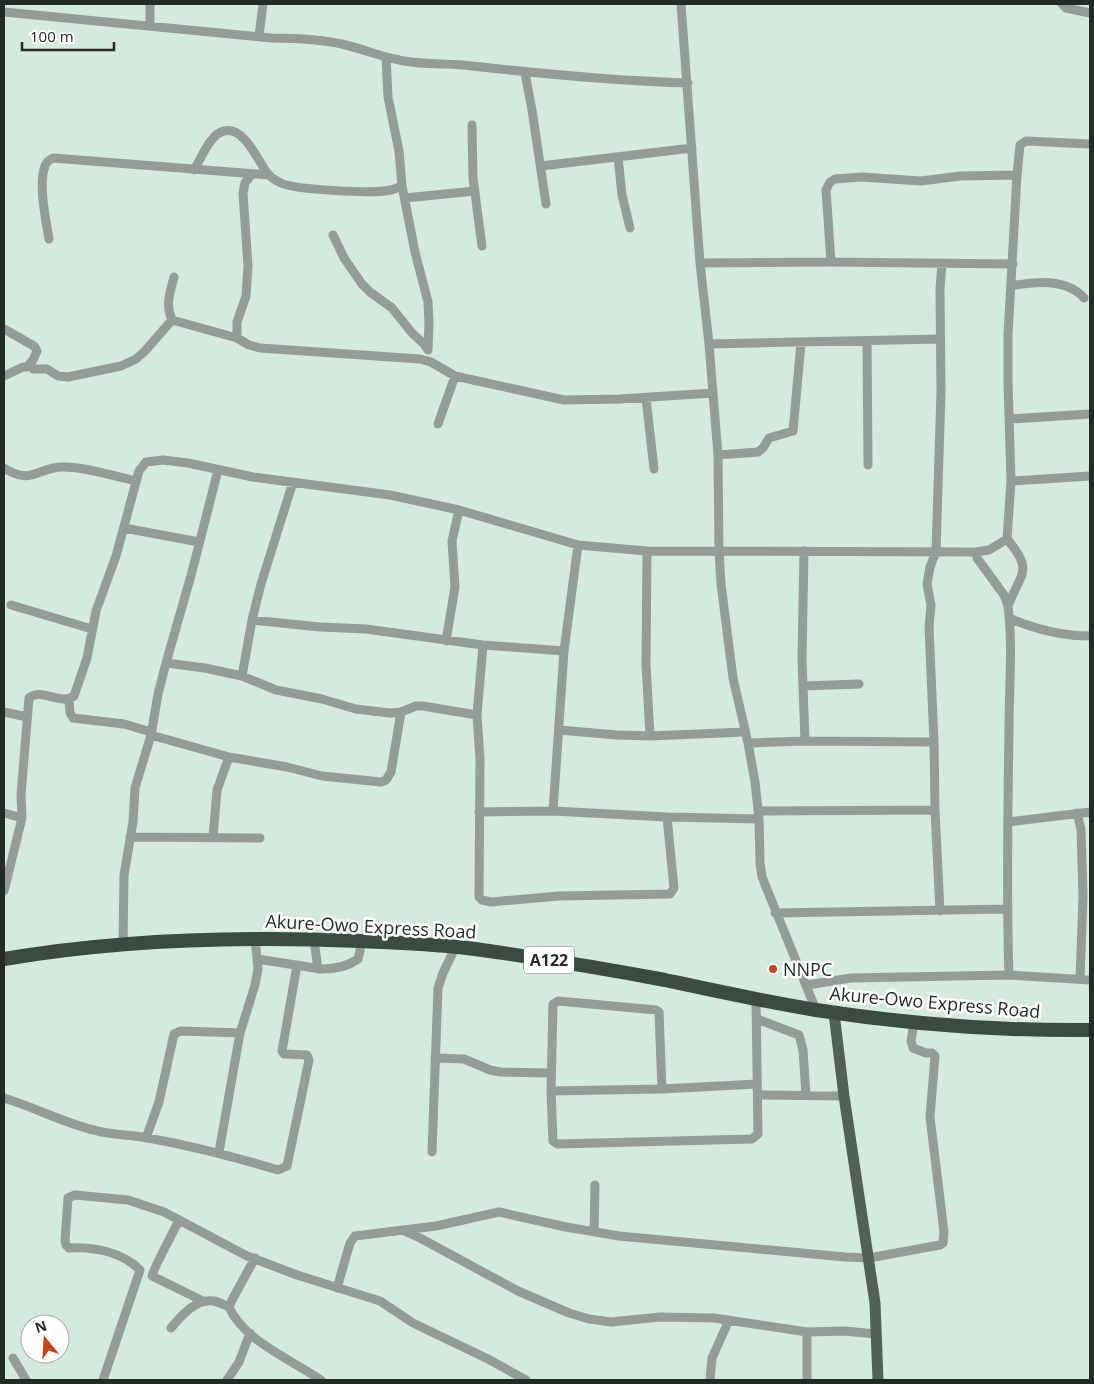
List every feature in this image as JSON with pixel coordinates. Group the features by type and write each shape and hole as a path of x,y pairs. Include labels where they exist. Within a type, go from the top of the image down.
{"highway":[{"name":"Akure-Owo Express Road","path":"4,959 123,945 255,938 413,943 519,955 834,1013 914,1023 1034,1030 1090,1030"}],"main road":[{"path":"834,1013 844,1096 875,1303 878,1380"}],"street":[{"path":"150,4 150,26"},
{"path":"259,36 263,4"},
{"path":"681,4 700,263 718,455 719,552 724,615 734,678 748,743 758,815 762,877 816,1010"},
{"path":"1062,4 1066,8 1090,13"},
{"path":"4,12 296,38 345,45 386,58 406,62 628,81 688,83"},
{"path":"386,58 388,97 399,151 402,186 413,242 428,302 428,350"},
{"path":"524,73 546,204"},
{"path":"472,125 475,191 482,246"},
{"path":"194,170 212,140 218,134 226,131 236,134 251,146 269,175"},
{"path":"1008,606 1020,579 1023,564 1019,553 1007,539 1011,481 1008,354 1020,145 1022,142 1090,144"},
{"path":"541,166 692,148"},
{"path":"618,156 622,195 630,228"},
{"path":"49,240 43,199 43,173 47,162 53,158 269,175 288,186 314,189 388,191 402,186"},
{"path":"237,338 237,322 246,296 248,266 243,193 245,183 251,174"},
{"path":"830,262 826,190 830,182 835,179 862,177 920,181 960,176 1017,175"},
{"path":"405,198 475,191"},
{"path":"333,234 344,258 362,284 392,308 412,333 424,342 431,362"},
{"path":"700,263 1013,264"},
{"path":"940,911 929,628 931,605 927,584 930,567 936,552 940,445 940,289 942,263"},
{"path":"172,320 168,311 168,305 174,278"},
{"path":"1011,286 1030,282 1058,283 1078,291 1084,298"},
{"path":"172,320 237,338 249,345 260,348 403,357 431,362 455,376 564,400 646,398 713,393"},
{"path":"33,369 47,369 58,376 66,377 80,376 121,366 136,359 145,351 172,320"},
{"path":"4,329 34,346 37,351 27,367 4,376"},
{"path":"709,344 940,339"},
{"path":"868,341 868,465"},
{"path":"718,455 758,452 769,438 793,432 800,343"},
{"path":"438,424 455,376"},
{"path":"646,398 654,469"},
{"path":"1010,419 1090,414"},
{"path":"4,892 22,818 21,795 29,698 37,694 69,699 74,696 87,658 96,612 116,556 136,481 142,466 154,460 175,461 253,477 390,495 459,510 578,545 647,551 976,552 989,550 1007,539"},
{"path":"4,468 20,476 33,476 62,467 136,481"},
{"path":"123,945 124,876 134,810 135,788 151,734 158,694 218,470"},
{"path":"1011,481 1090,476"},
{"path":"242,676 252,620 261,584 293,482"},
{"path":"446,641 455,587 452,541 459,510"},
{"path":"124,528 199,542"},
{"path":"553,811 564,651 578,545"},
{"path":"647,551 646,664 650,736"},
{"path":"804,551 803,686 805,741"},
{"path":"976,552 977,558 1004,595 1008,606 1009,618 1006,910 1009,976"},
{"path":"11,605 92,630"},
{"path":"1009,618 1026,625 1068,635 1090,636"},
{"path":"252,620 366,630 483,645 564,651"},
{"path":"483,645 477,715 480,759 478,892 482,900 491,902 559,896 670,894 674,888 666,817"},
{"path":"166,663 205,668 242,676 276,690 322,699 356,709 390,713 401,712 411,707 423,706 477,715"},
{"path":"803,686 859,684"},
{"path":"69,699 70,713 73,718 124,724 229,757 287,767 322,776 382,782 386,780 390,772 401,712"},
{"path":"4,712 27,717"},
{"path":"559,730 617,736 745,732"},
{"path":"748,743 805,741 934,742"},
{"path":"213,837 218,790 229,757"},
{"path":"479,812 553,811 666,817 935,810"},
{"path":"1008,822 1090,812"},
{"path":"4,813 22,818"},
{"path":"1077,813 1081,828 1086,900 1080,979"},
{"path":"130,837 260,838"},
{"path":"775,913 1006,910"},
{"path":"219,1152 240,1033 258,969 255,938"},
{"path":"314,940 318,969"},
{"path":"257,958 318,969 332,969 355,961 360,955 360,941"},
{"path":"432,1152 440,982 455,948"},
{"path":"4,1098 77,1126 219,1152 278,1170 287,1166 309,1060 307,1055 284,1054 282,1051 297,965"},
{"path":"807,985 851,978 1009,976 1090,980"},
{"path":"662,1089 660,1015 656,1010 565,1001 558,1001 553,1004 551,1091 553,1141 556,1144 752,1139 758,1134 756,1000"},
{"path":"757,1019 799,1035 804,1050 806,1095"},
{"path":"337,1288 350,1243 355,1236 436,1226 499,1212 594,1232 700,1245 869,1258 935,1247 944,1238 941,1194 930,1117 935,1056 932,1053 926,1053 913,1048 911,1042 914,1023"},
{"path":"146,1138 159,1102 174,1034 181,1031 240,1033"},
{"path":"435,1058 464,1059 490,1070 500,1072 552,1074"},
{"path":"551,1091 662,1089 757,1084"},
{"path":"758,1095 844,1096"},
{"path":"594,1232 595,1185"},
{"path":"103,1380 140,1270 126,1260 107,1252 94,1248 69,1248 66,1245 68,1198 75,1195 128,1200 164,1212 247,1256 297,1275 380,1301 413,1323 526,1380"},
{"path":"179,1220 159,1262 152,1272 152,1276 203,1302"},
{"path":"401,1230 420,1238 518,1291 569,1313 589,1319 611,1322 679,1317 729,1320 807,1332 844,1331 876,1334"},
{"path":"229,1307 255,1258"},
{"path":"171,1328 184,1313 203,1302 213,1301 229,1307 236,1319 267,1347 321,1380"},
{"path":"710,1380 712,1358 729,1320"},
{"path":"807,1332 807,1380"},
{"path":"227,1380 239,1362 250,1333"},
{"path":"13,1358 26,1380"}],"place":[{"name":"NNPC","path":"773,969"}]}
